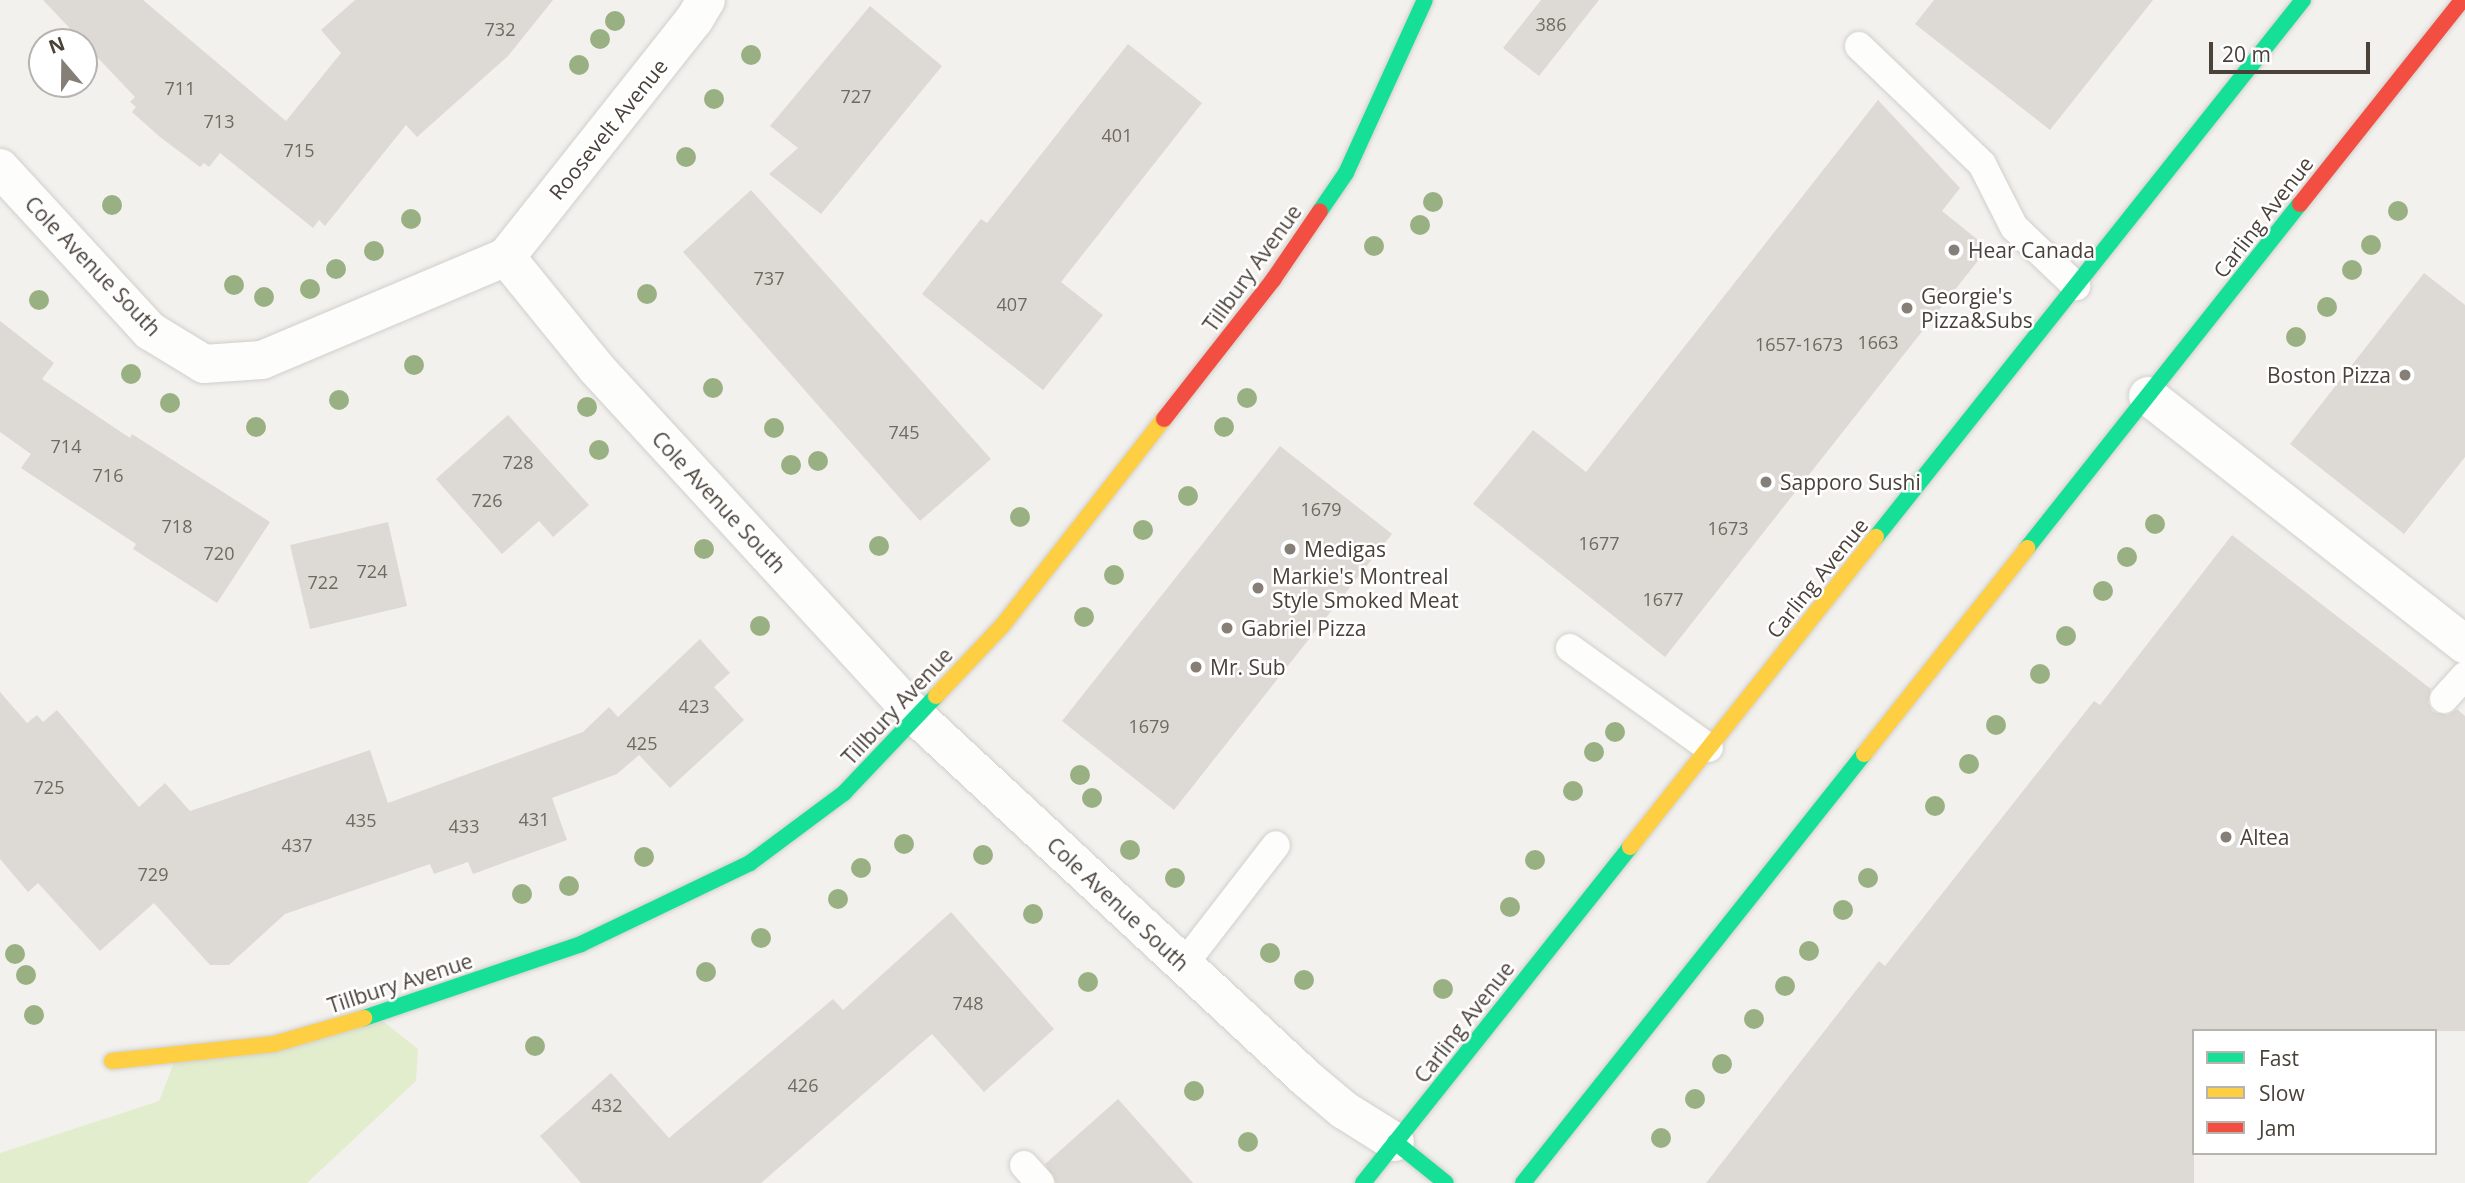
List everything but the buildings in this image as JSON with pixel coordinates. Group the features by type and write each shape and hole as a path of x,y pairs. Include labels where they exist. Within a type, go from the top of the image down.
{"main road":[{"name":"Tillbury Avenue","path":"112,1061 274,1044 375,1015 580,944 750,863 844,793 1002,626 1273,280 1346,173 1425,0"},
{"name":"Carling Avenue","path":"1363,1183 2303,0"},
{"name":"Carling Avenue","path":"1523,1183 2462,0"},
{"path":"1395,1142 1446,1183"}],"street":[{"name":"Roosevelt Avenue","path":"506,257 694,20 706,0"},
{"name":"Cole Avenue South","path":"0,167 150,331 204,364 262,360 506,257 597,369 915,715 1343,1110 1395,1142"},
{"path":"2148,396 2465,645"}],"lane":[{"path":"1858,46 1982,164 2014,227 2076,286"},
{"path":"1570,649 1709,748"},
{"path":"2444,699 2465,676"},
{"path":"1184,964 1276,845"}],"green space":[{"path":"375,1015 418,1049 416,1081 307,1183 0,1183 0,1153 159,1101 177,1055"}],"traffic: fast":[{"path":"1320,211 1346,173 1425,0"},
{"path":"1876,537 2303,0"},
{"path":"2027,548 2300,204"},
{"path":"364,1018 581,944 750,863 844,793 936,696"},
{"path":"1523,1183 1864,754"},
{"path":"1363,1183 1630,847"},
{"path":"1395,1142 1446,1183"}],"traffic: slow":[{"path":"936,696 1002,626 1164,419"},
{"path":"1630,847 1876,537"},
{"path":"1864,754 2027,548"},
{"path":"112,1061 274,1044 364,1018"}],"traffic: jam":[{"path":"2300,204 2462,0"},
{"path":"1164,419 1273,280 1320,211"}],"place":[{"name":"Hear Canada","path":"1954,250"},
{"name":"Georgie's Pizza&Subs","path":"1907,308"},
{"name":"Boston Pizza","path":"2405,375"},
{"name":"Sapporo Sushi","path":"1766,482"},
{"name":"Medigas","path":"1290,549"},
{"name":"Markie's Montreal Style Smoked Meat","path":"1258,588"},
{"name":"Gabriel Pizza","path":"1227,628"},
{"name":"Mr. Sub","path":"1196,667"},
{"name":"Altea","path":"2226,837"}]}
